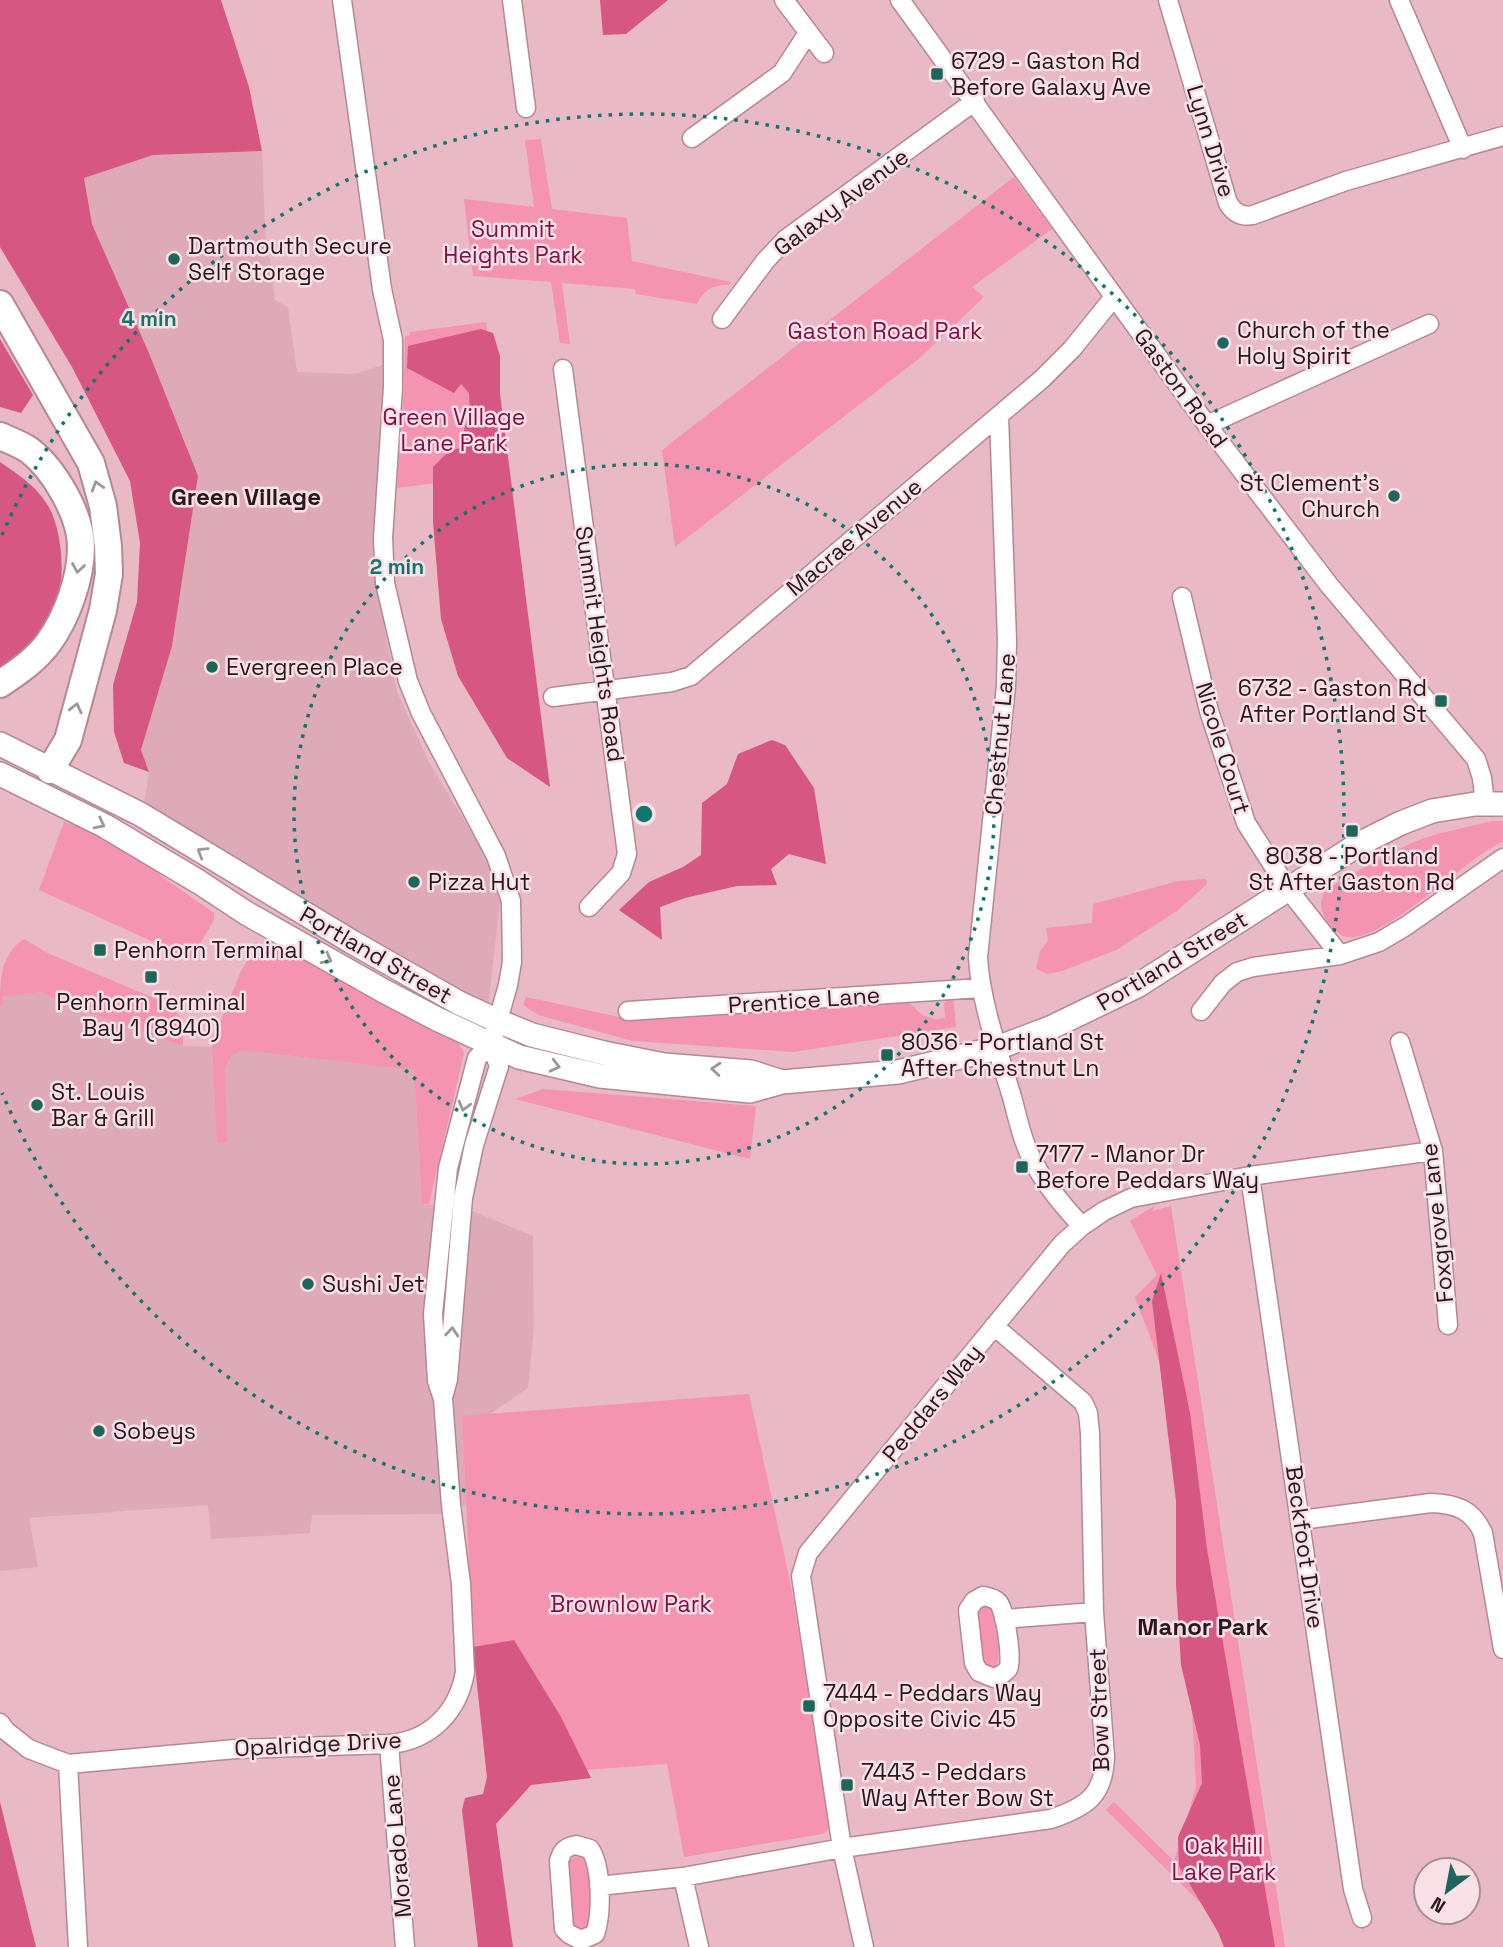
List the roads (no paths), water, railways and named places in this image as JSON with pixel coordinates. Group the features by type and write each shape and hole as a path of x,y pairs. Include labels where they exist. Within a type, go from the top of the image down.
{"highway":[{"path":"0,304 91,463 103,506 108,546 109,574 103,610 68,740 50,770"},
{"path":"0,436 29,450 54,477 68,500 77,524 81,546 76,580 65,614 49,642 33,660 0,684"}],"main road":[{"name":"Portland Street","path":"0,744 140,814 459,1003 494,1033"},
{"path":"38,795 50,770"},
{"name":"Portland Street","path":"0,774 105,826 246,913 382,990 494,1033 544,1038 664,1065 751,1072 782,1082 898,1072 997,1048 1059,1024 1137,986 1359,844 1432,811 1494,804"}],"street":[{"name":"Opalridge Drive","path":"0,1723 29,1749 68,1764 236,1749 388,1744 416,1738 440,1722 457,1700 465,1672 461,1584 443,1399 437,1381 433,1314 448,1168 477,1058 494,1033 508,985 512,962 511,901 496,856 421,713 408,681 385,583 383,538 393,387 393,340 382,289 342,0"},
{"path":"512,0 526,108"},
{"path":"783,0 824,53"},
{"name":"Gaston Road","path":"900,0 1207,425 1329,585 1476,759 1494,804"},
{"name":"Lynn Drive","path":"1168,0 1228,202 1240,215 1253,215 1346,181 1503,136"},
{"path":"1399,0 1463,149"},
{"path":"692,138 782,73 808,33"},
{"name":"Galaxy Avenue","path":"722,318 758,270 786,239 975,101"},
{"name":"Macrae Avenue","path":"553,697 672,682 691,676 999,416 1064,357 1114,297"},
{"path":"1207,425 1429,324"},
{"name":"Summit Heights Road","path":"563,369 627,854 621,873 589,907"},
{"name":"Chestnut Lane","path":"999,416 1007,640 1006,686 978,957 981,988 1028,1152 1062,1205 1082,1226"},
{"name":"Nicole Court","path":"1182,597 1209,711 1245,823 1288,889 1340,955"},
{"path":"1201,1012 1223,983 1237,972 1253,967 1340,955 1379,942 1503,858"},
{"name":"Prentice Lane","path":"628,1011 981,988"},
{"name":"Foxgrove Lane","path":"1400,1042 1433,1151 1448,1325"},
{"name":"Peddars Way","path":"864,1947 842,1848 801,1576 808,1553 1062,1244 1104,1211 1130,1198 1250,1176 1433,1151"},
{"name":"Beckfoot Drive","path":"1250,1176 1353,1889 1362,1918"},
{"name":"Bow Street","path":"599,1886 683,1877 842,1848 1051,1819 1082,1807 1095,1794 1104,1773 1104,1736 1094,1612 1088,1413 1083,1402 994,1326"},
{"path":"1301,1520 1431,1503 1451,1503 1466,1510 1478,1521 1483,1533 1503,1649"},
{"path":"1004,1619 1094,1612"},
{"name":"Morado Lane","path":"388,1744 405,1947"},
{"path":"68,1764 78,1947"},
{"path":"568,1846 590,1849 595,1857 599,1886 598,1927 595,1934 581,1940 564,1929 559,1861 568,1846"},
{"path":"683,1877 699,1947"}],"place":[{"name":"6729 - Gaston Rd Before Galaxy Ave","path":"937,74"},
{"name":"Dartmouth Secure Self Storage","path":"174,259"},
{"name":"Church of the Holy Spirit","path":"1223,343"},
{"name":"St Clement's Church","path":"1394,496"},
{"name":"Evergreen Place","path":"212,667"},
{"name":"6732 - Gaston Rd After Portland St","path":"1441,701"},
{"name":"8038 - Portland St After Gaston Rd","path":"1352,831"},
{"name":"Pizza Hut","path":"414,882"},
{"name":"Penhorn Terminal","path":"100,950"},
{"name":"Penhorn Terminal Bay 1 (8940)","path":"151,977"},
{"name":"8036 - Portland St After Chestnut Ln","path":"887,1055"},
{"name":"St. Louis Bar & Grill","path":"37,1105"},
{"name":"7177 - Manor Dr Before Peddars Way","path":"1022,1167"},
{"name":"Sushi Jet","path":"308,1284"},
{"name":"Sobeys","path":"99,1431"},
{"name":"7444 - Peddars Way Opposite Civic 45","path":"809,1706"},
{"name":"7443 - Peddars Way After Bow St","path":"847,1785"}],"district":[{"name":"Green Village","path":"246,497"},
{"name":"Manor Park","path":"1203,1627"}],"park label":[{"name":"Summit Heights Park","path":"513,242"},
{"name":"Gaston Road Park","path":"885,331"},
{"name":"Green Village Lane Park","path":"454,430"},
{"name":"Brownlow Park","path":"631,1604"},
{"name":"Oak Hill Lake Park","path":"1224,1859"}]}
